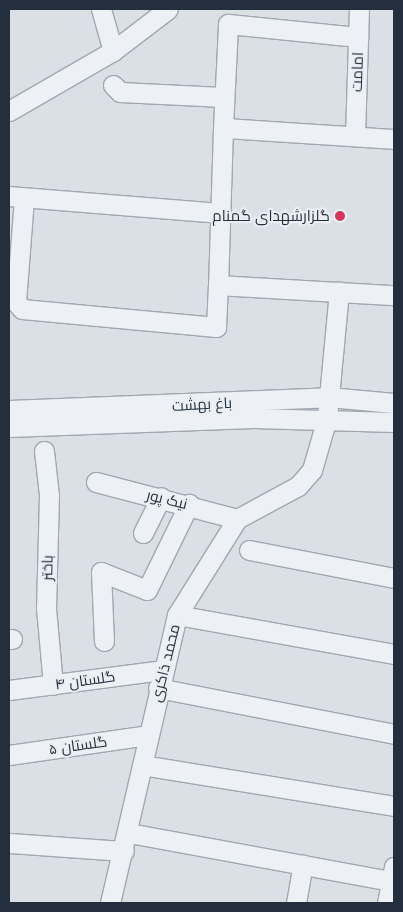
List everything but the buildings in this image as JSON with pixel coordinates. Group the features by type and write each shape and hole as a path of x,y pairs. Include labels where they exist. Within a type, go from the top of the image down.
{"street":[{"path":"100,9 113,51"},
{"path":"9,111 113,51 168,9"},
{"name":"امامت","path":"355,136 359,9"},
{"path":"220,213 16,197 16,302 22,309 216,327 218,285 220,213 222,128 223,97 228,24 358,36"},
{"path":"113,85 120,92 223,97"},
{"path":"222,128 394,139"},
{"path":"218,285 394,296"},
{"name":"محمد ذاکری","path":"110,903 126,842 160,679 177,615 237,519 298,486 312,470 327,418 339,292"},
{"name":"باغ بهشت","path":"9,410 329,397 394,403"},
{"name":"باغ بهشت","path":"9,427 327,418 394,422"},
{"name":"باختر","path":"44,451 49,495 46,608 53,685"},
{"name":"نیک پور","path":"96,482 189,504 237,519"},
{"path":"143,533 161,497"},
{"path":"104,641 101,572 147,590 189,504"},
{"path":"249,550 394,578"},
{"path":"177,615 394,654"},
{"name":"گلستان ۴","path":"9,690 53,685 160,679 394,734"},
{"name":"گلستان ۵","path":"9,755 148,735"},
{"path":"142,765 394,806"},
{"path":"9,843 126,842 303,865 393,874 387,903"},
{"path":"296,903 303,865"}],"place":[{"name":"گلزارشهدای گمنام","path":"340,216"}]}
